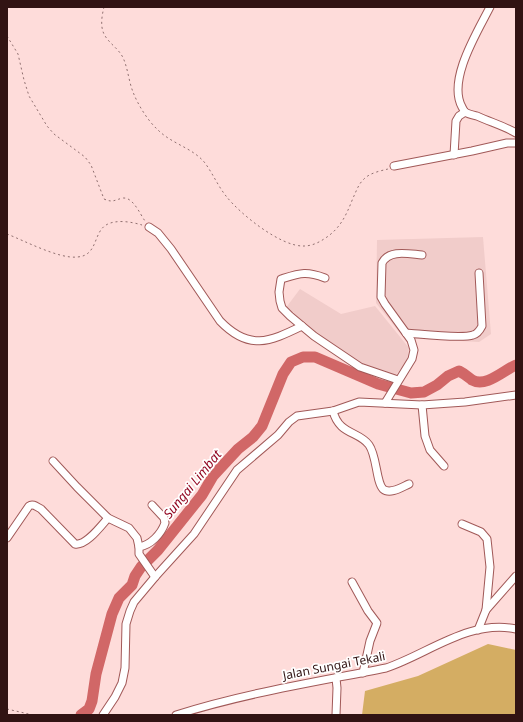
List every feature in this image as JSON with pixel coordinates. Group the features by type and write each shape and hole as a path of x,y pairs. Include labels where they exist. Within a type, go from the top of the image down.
{"street":[{"path":"490,7 462,68 458,84 458,98 465,112 516,133"},
{"path":"454,155 456,121 458,116 465,112"},
{"path":"394,166 508,143 516,143"},
{"path":"149,227 158,233 171,250 220,321 238,336 252,341 262,341 302,326"},
{"path":"385,403 412,359 414,350 411,340 381,297 382,263 384,258 391,254 422,255"},
{"path":"326,278 311,273 298,274 281,279 279,292 282,308 314,336 360,367 397,382"},
{"path":"406,334 464,336 477,333 482,326 479,273"},
{"path":"103,715 122,683 125,668 126,624 134,602 194,534 238,470 278,435 289,422 297,416 333,411 359,402 422,406 516,395"},
{"path":"422,406 425,436 430,450 444,466"},
{"path":"333,411 335,418 340,425 366,441 370,446 375,457 380,484 383,489 393,491 409,484"},
{"path":"53,461 108,518 129,528 137,538 139,554 142,560 155,577"},
{"path":"7,538 29,506 32,505 35,505 41,510 75,544 78,545 86,542 108,518"},
{"path":"139,547 147,546 151,543 164,526 164,518 152,505"},
{"path":"462,524 481,532 488,539 490,567 486,610 478,630"},
{"path":"486,610 516,576"},
{"path":"352,582 368,611 377,623 370,641 363,673"},
{"name":"Jalan Sungai Tekali","path":"176,715 204,706 271,690 386,668 398,664 451,638 478,630 508,628 516,629"},
{"path":"336,678 336,715"}],"path":[{"path":"104,7 102,26 104,34 120,52 137,101 152,123 158,131 198,156 227,197 248,219 268,233 292,244 303,246 318,243 334,233 346,215 358,187 364,179 371,174 394,166"},
{"path":"7,36 18,54 29,96 47,126 54,134 85,156 91,165 104,199 110,202 124,198 128,199 134,204 149,227"},
{"path":"7,234 46,250 69,257 78,258 89,253 101,230 106,225 117,222 136,223 149,227"},
{"path":"7,709 33,715"}],"shaded area":[{"path":"483,237 491,334 479,342 404,338 376,303 377,240"},
{"path":"300,289 341,314 375,306 409,348 407,361 395,376 359,363 325,341 285,309"},
{"path":"488,644 516,650 516,715 362,715 365,691 418,676"}],"waterway":[{"name":"Sungai Limbat","path":"81,715 89,709 92,701 96,674 112,614 119,598 132,585 135,576 141,567 158,550 202,495 213,476 238,449 253,437 262,426 283,374 291,362 303,357 315,357 378,384 411,393 424,392 437,385 448,376 459,371 472,380 483,382 516,365"}]}
